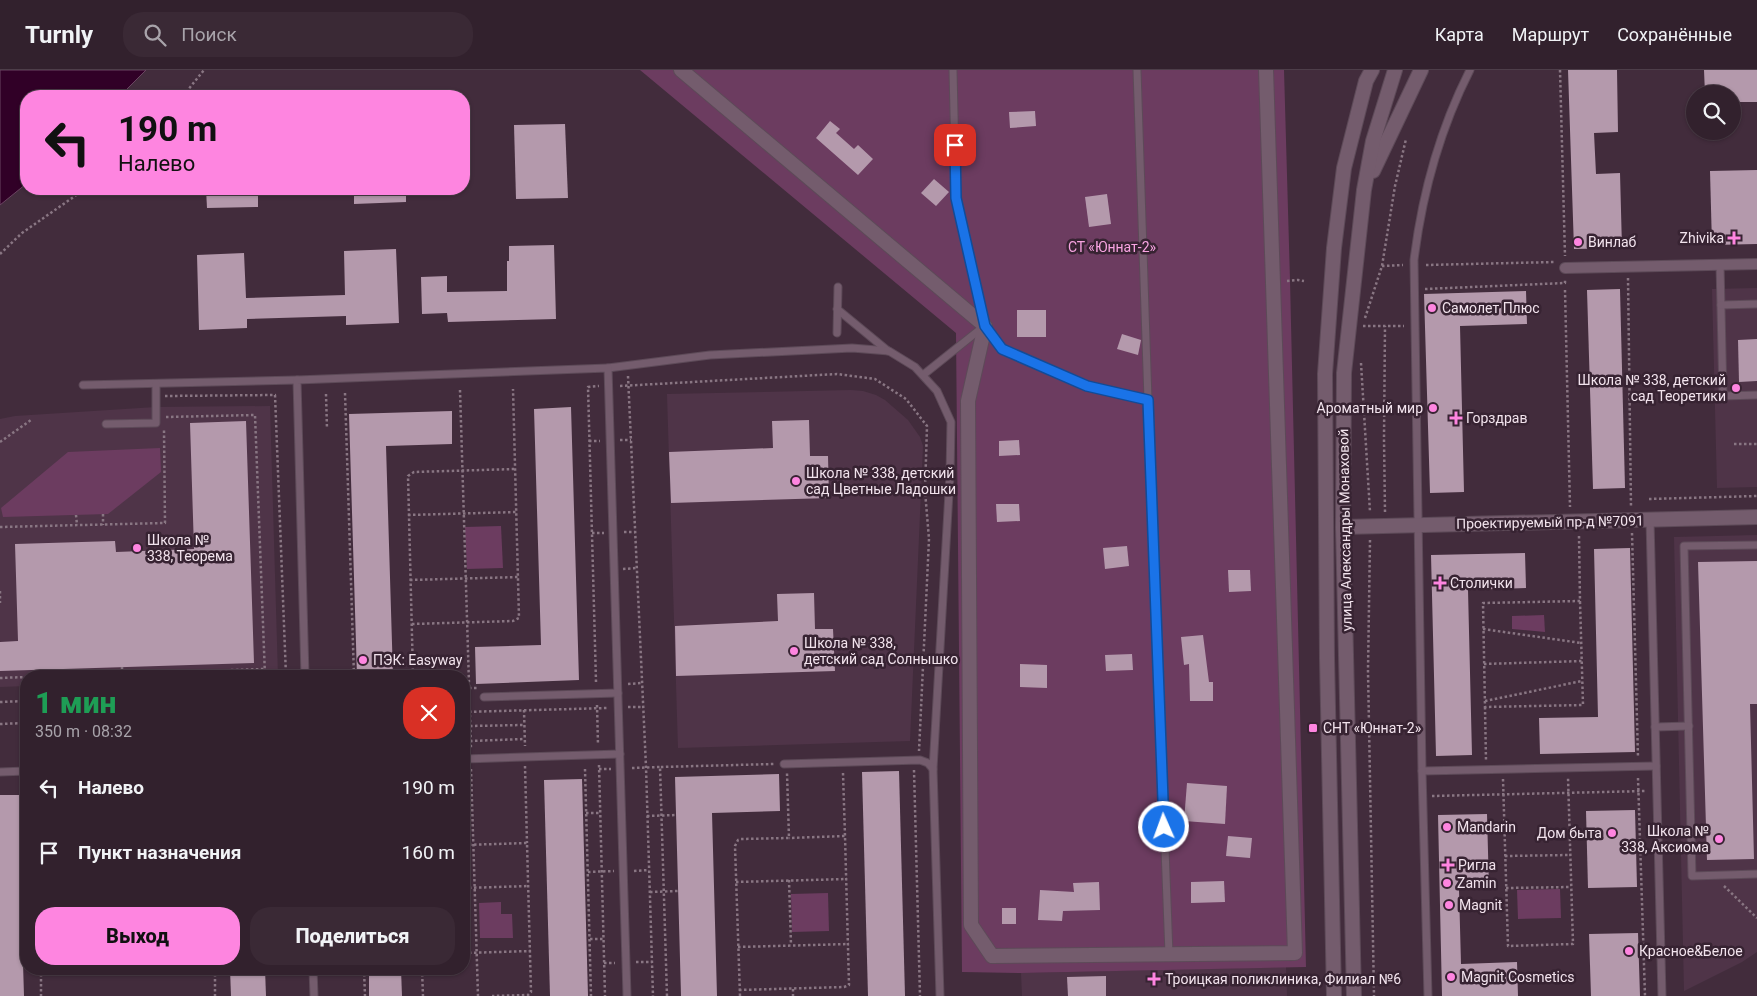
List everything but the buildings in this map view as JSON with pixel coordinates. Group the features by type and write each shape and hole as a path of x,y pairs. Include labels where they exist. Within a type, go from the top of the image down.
{"street":[{"path":"681,70 985,326 968,401 971,925 992,956 1295,953 1266,70"},
{"name":"улица Александры Монаховой","path":"1354,996 1343,527 1344,372 1364,190 1373,141 1395,70"},
{"path":"1364,190 1421,70"},
{"name":"улица Александры Монаховой","path":"1334,996 1327,658 1325,374 1334,248 1344,168 1369,74"},
{"path":"1565,268 1757,264"},
{"name":"Проектируемый пр-д №7091","path":"1343,527 1757,517"}],"lane":[{"path":"953,70 956,198 985,326 1002,349 1087,386 1148,400"},
{"path":"1137,70 1169,954"},
{"path":"1428,996 1417,525 1414,260 1417,230 1425,193 1447,123 1470,70"},
{"path":"1720,264 1723,396 1757,395"},
{"path":"837,333 838,287"},
{"path":"1721,305 1757,304"},
{"path":"837,309 888,351 915,366 937,391 951,422 950,475 933,769 940,996"},
{"path":"923,375 985,326"},
{"path":"83,385 297,380 608,368 710,355 852,348 888,351"},
{"path":"608,368 627,996"},
{"path":"297,380 305,670"},
{"path":"106,424 156,423 156,384"},
{"path":"1650,520 1662,996"},
{"path":"1757,545 1684,546 1692,876 1757,874"},
{"path":"484,697 618,693"},
{"path":"1655,727 1689,726"},
{"path":"470,759 620,754"},
{"path":"786,766 920,760 928,763 933,769"},
{"path":"1422,771 1656,766"},
{"path":"0,772 20,771"},
{"path":"313,975 314,996"}],"path":[{"path":"188,90 204,70"},
{"path":"1416,289 1565,283 1560,70"},
{"path":"0,254 22,233 76,195"},
{"path":"1628,266 1638,791 1645,996"},
{"path":"1565,290 1570,521"},
{"path":"1363,326 1415,327"},
{"path":"1385,326 1385,512"},
{"path":"628,372 648,816 653,996"},
{"path":"609,386 836,374 875,379 906,399 927,426 925,491 929,539 919,751"},
{"path":"588,387 596,684"},
{"path":"412,624 517,620 520,613 513,389"},
{"path":"460,390 469,670"},
{"path":"346,393 354,670"},
{"path":"326,394 327,429"},
{"path":"156,396 275,395 286,670"},
{"path":"164,417 255,415 264,670"},
{"path":"0,442 30,420"},
{"path":"0,527 166,523 164,426"},
{"path":"1734,444 1757,444"},
{"path":"413,670 407,480 414,472 515,469"},
{"path":"1649,499 1757,496"},
{"path":"408,515 517,512"},
{"path":"103,514 103,525"},
{"path":"76,515 77,525"},
{"path":"1485,707 1583,705 1579,552"},
{"path":"410,580 519,577"},
{"path":"0,591 0,603"},
{"path":"1486,755 1483,603 1580,601"},
{"path":"1483,629 1581,643"},
{"path":"1484,664 1582,661"},
{"path":"0,678 20,677"},
{"path":"1485,701 1582,681"},
{"path":"0,702 20,701"},
{"path":"524,739 470,741 470,712 643,707"},
{"path":"597,708 598,744"},
{"path":"0,724 20,723"},
{"path":"470,726 524,725"},
{"path":"667,996 660,767 786,766"},
{"path":"914,766 920,996"},
{"path":"1503,770 1508,946 1517,946 1573,944 1568,768"},
{"path":"585,769 591,996"},
{"path":"599,769 605,996"},
{"path":"739,990 847,987 850,982 844,772"},
{"path":"787,774 789,838"},
{"path":"492,996 528,995 532,989 526,781"},
{"path":"1423,796 1657,790"},
{"path":"470,796 474,845 478,996"},
{"path":"586,814 600,813"},
{"path":"648,816 676,815"},
{"path":"740,996 735,846 738,840 846,836"},
{"path":"470,845 528,843"},
{"path":"1505,856 1570,854"},
{"path":"1712,875 1757,918"},
{"path":"736,882 847,879"},
{"path":"789,880 791,945"},
{"path":"470,888 529,886"},
{"path":"1506,888 1571,887"},
{"path":"650,892 678,891"},
{"path":"590,939 604,939"},
{"path":"738,947 849,944"},
{"path":"470,953 531,951"},
{"path":"41,975 41,996"},
{"path":"215,975 215,996"},
{"path":"364,975 365,996"},
{"path":"422,975 422,996"},
{"path":"793,989 793,996"}],"shaded area":[{"path":"0,70 146,70 126,90 20,90 20,189 0,205"},
{"name":"Школа № 338, детский сад Теоретики","path":"1757,288 1757,487 1717,488 1712,289"},
{"path":"863,391 885,400 908,420 920,437 923,446 910,741 678,748 667,394"},
{"name":"Школа № 338, Теорема","path":"270,406 278,670 20,670 20,686 0,687 0,419 15,416 156,407"},
{"name":"Школа № 338, Аксиома","path":"1757,535 1757,952 1742,962 1684,991 1674,537"},
{"name":"Троицкая поликлиника, Филиал №6","path":"1286,967 1287,996 1022,996 1021,973"}],"green space":[{"name":"СТ «Юннат-2»","path":"640,70 1284,70 1306,967 1021,973 962,972 956,333"},
{"path":"160,448 161,472 108,514 3,517 1,508 68,452"},
{"path":"501,526 503,568 467,569 465,527"},
{"path":"1544,615 1545,632 1512,629 1512,616"},
{"path":"1560,889 1561,918 1518,919 1517,890"},
{"path":"828,893 829,931 792,932 791,894"},
{"path":"501,902 501,914 512,914 513,938 480,938 479,903"}],"place":[{"name":"Zhivika","path":"1734,238"},
{"name":"Винлаб","path":"1578,242"},
{"name":"Самолет Плюс","path":"1432,308"},
{"name":"Школа № 338, детский сад Теоретики","path":"1736,388"},
{"name":"Ароматный мир","path":"1433,408"},
{"name":"Горздрав","path":"1456,418"},
{"name":"Школа № 338, детский сад Цветные Ладошки","path":"796,481"},
{"name":"Школа № 338, Теорема","path":"137,548"},
{"name":"Столички","path":"1440,583"},
{"name":"Школа № 338, детский сад Солнышко","path":"794,651"},
{"name":"ПЭК: Easyway","path":"363,660"},
{"name":"СНТ «Юннат-2»","path":"1313,728"},
{"name":"Mandarin","path":"1447,827"},
{"name":"Дом быта","path":"1612,833"},
{"name":"Школа № 338, Аксиома","path":"1719,839"},
{"name":"Ригла","path":"1448,865"},
{"name":"Zamin","path":"1447,883"},
{"name":"Magnit","path":"1449,905"},
{"name":"Красное&Белое","path":"1629,951"},
{"name":"Magnit Cosmetics","path":"1451,977"},
{"name":"Троицкая поликлиника, Филиал №6","path":"1154,979"}],"route":[{"path":"955,145 956,198 985,326 1002,349 1087,386 1148,400 1164,827"}]}
